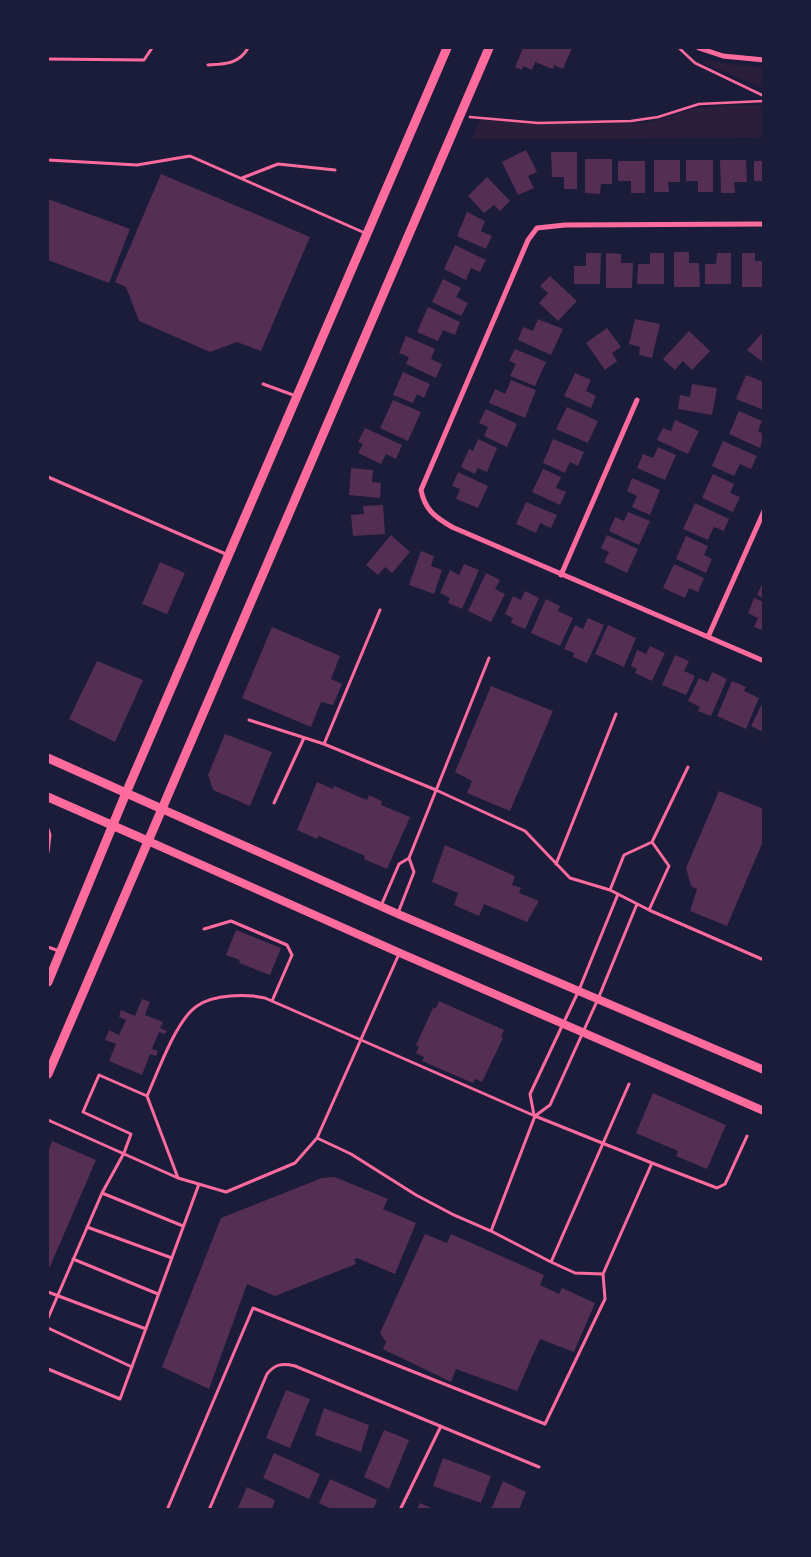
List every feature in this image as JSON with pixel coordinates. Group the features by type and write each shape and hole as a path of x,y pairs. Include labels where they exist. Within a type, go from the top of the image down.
{"main road":[{"path":"48,982 126,793 447,48"},
{"path":"48,1074 489,48"},
{"path":"48,758 398,914 764,1070"},
{"path":"48,796 400,953 764,1111"}],"street":[{"path":"699,48 723,56 764,60"},
{"path":"764,224 546,226 536,228 528,240 421,490 424,503 434,517 452,527 764,661"},
{"path":"561,575 637,400"},
{"path":"708,637 764,511"}],"lane":[{"path":"48,60 144,60 152,48"},
{"path":"208,65 230,64 244,56 248,48"},
{"path":"48,160 137,165 190,156 366,234"},
{"path":"241,179 278,164 335,170"},
{"path":"263,384 296,396"},
{"path":"48,477 229,555"},
{"path":"324,744 380,610"},
{"path":"398,914 414,872 410,858 490,658"},
{"path":"556,864 616,714"},
{"path":"249,720 324,744 436,790 525,831 570,878 610,890 650,910 764,960"},
{"path":"274,803 304,738"},
{"path":"610,890 624,855 652,842 688,767"},
{"path":"48,828 48,852"},
{"path":"650,910 669,866 652,842"},
{"path":"381,906 399,864 410,858"},
{"path":"491,1231 534,1116 530,1094 579,990 618,894"},
{"path":"534,1116 550,1104 598,998 637,904"},
{"path":"204,929 231,921 287,945 292,955 272,1001"},
{"path":"48,947 62,952"},
{"path":"48,1120 178,1178 226,1192 295,1163 317,1138 400,953"},
{"path":"178,1178 147,1096 176,1029 197,1006 227,996 246,994 272,1001 534,1116 717,1188 725,1184 747,1136"},
{"path":"48,1318 102,1193 124,1153 131,1134 83,1112 99,1075 147,1096"},
{"path":"551,1262 629,1084"},
{"path":"317,1138 351,1154 445,1211 491,1231 551,1262 575,1273 603,1274"},
{"path":"167,1510 253,1308 545,1424 605,1299 603,1274 652,1163"},
{"path":"48,1369 120,1399 199,1184"},
{"path":"102,1193 183,1226"},
{"path":"87,1227 172,1258"},
{"path":"73,1259 158,1294"},
{"path":"48,1292 146,1328"},
{"path":"48,1328 132,1367"},
{"path":"209,1510 266,1374 272,1367 283,1363 295,1366 539,1467"},
{"path":"400,1510 441,1426"}],"path":[{"path":"678,48 694,63 764,96"},
{"path":"460,116 538,122 631,121 658,116 699,104 764,101"}],"shaded area":[{"path":"705,60 763,67 763,88 704,63"},
{"path":"729,105 763,105 763,138 472,139 480,119 517,123 646,123 697,108"}],"building":[{"path":"523,48 572,48 563,69 554,65 553,69 535,62 532,70 523,66 522,70 515,67"},
{"path":"526,150 537,172 528,176 534,188 518,195 502,162"},
{"path":"551,152 577,152 577,189 564,189 564,177 552,177"},
{"path":"585,159 612,159 612,184 601,184 600,194 585,193"},
{"path":"654,160 680,160 680,182 668,182 669,192 654,192"},
{"path":"686,160 713,160 713,192 698,192 698,181 686,181"},
{"path":"720,160 746,160 747,182 734,182 735,193 721,193"},
{"path":"618,161 645,161 645,193 631,193 631,181 618,181"},
{"path":"754,161 764,161 764,181 754,181"},
{"path":"161,174 310,237 261,351 237,342 210,352 139,321 126,287 115,282"},
{"path":"487,177 510,201 500,211 494,205 484,213 468,196"},
{"path":"48,199 130,229 109,283 48,260"},
{"path":"467,212 485,221 481,231 492,236 486,249 457,236"},
{"path":"455,245 486,260 480,272 471,268 466,280 444,269"},
{"path":"674,252 689,252 689,263 699,263 700,287 674,287"},
{"path":"586,253 601,253 600,284 574,284 574,266 586,266"},
{"path":"606,253 621,254 621,263 633,263 632,288 606,288"},
{"path":"650,253 664,253 664,284 637,284 638,264 650,264"},
{"path":"717,253 731,253 731,284 705,284 705,264 716,264"},
{"path":"742,253 755,253 755,261 764,261 764,287 742,287"},
{"path":"550,276 577,301 558,321 539,303 548,293 540,286"},
{"path":"443,279 461,288 456,297 468,303 461,316 432,302"},
{"path":"428,307 460,322 455,335 443,330 438,341 417,332"},
{"path":"538,319 563,329 551,355 518,340 523,327 533,331"},
{"path":"635,319 660,324 652,358 639,355 640,347 629,344"},
{"path":"607,328 621,347 612,353 617,361 605,370 586,343"},
{"path":"689,331 710,351 692,370 683,361 675,370 663,359"},
{"path":"764,331 764,363 747,350"},
{"path":"406,336 435,349 431,359 442,364 436,378 406,364 409,357 399,353"},
{"path":"515,349 546,362 535,386 510,376 516,364 509,361"},
{"path":"403,372 430,384 424,398 417,394 413,403 393,395"},
{"path":"575,373 591,380 586,391 596,396 591,408 564,396"},
{"path":"746,375 764,382 764,410 736,399"},
{"path":"511,380 536,390 525,418 489,403 495,389 505,394"},
{"path":"692,384 717,388 712,415 678,409 680,395 690,397"},
{"path":"393,400 421,412 408,441 380,428"},
{"path":"567,407 598,421 588,443 556,429"},
{"path":"486,409 517,424 507,447 484,436 488,427 479,423"},
{"path":"739,411 762,421 758,431 764,434 760,448 729,434"},
{"path":"675,420 699,431 688,454 657,440 663,428 671,431"},
{"path":"365,428 402,445 396,459 386,454 381,464 358,453 363,444 358,442"},
{"path":"478,439 497,448 487,472 478,468 475,474 461,467 469,449 473,451"},
{"path":"553,439 584,452 578,466 570,462 565,473 543,463"},
{"path":"723,441 757,456 751,469 740,464 734,476 712,466"},
{"path":"658,447 676,455 665,480 637,468 643,454 653,458"},
{"path":"351,468 373,470 372,482 381,483 380,498 349,495"},
{"path":"543,469 561,477 556,488 566,492 560,505 532,492"},
{"path":"458,472 488,486 478,508 456,499 460,489 452,486"},
{"path":"713,474 734,484 730,493 740,497 733,512 702,498"},
{"path":"632,478 660,490 650,515 632,507 637,496 627,491"},
{"path":"526,502 557,515 551,528 540,523 536,533 516,524"},
{"path":"695,503 729,519 724,531 714,527 708,540 683,529"},
{"path":"383,505 385,534 353,536 351,515 364,514 363,506"},
{"path":"628,512 650,521 639,545 609,531 615,517 624,521"},
{"path":"391,535 410,552 392,573 385,567 378,575 366,565"},
{"path":"607,535 638,549 627,573 604,562 609,552 601,548"},
{"path":"686,536 708,546 704,555 712,559 706,573 676,559"},
{"path":"421,551 434,556 431,566 442,570 434,594 409,585"},
{"path":"160,562 185,573 167,614 142,604"},
{"path":"464,564 479,570 462,609 448,603 450,598 440,593 450,570 459,575"},
{"path":"674,564 704,578 698,592 689,588 685,598 663,588"},
{"path":"486,573 500,580 495,589 505,594 491,622 468,611"},
{"path":"764,580 764,598 757,595"},
{"path":"525,591 539,598 525,629 511,623 513,618 505,614 513,596 521,600"},
{"path":"754,598 764,602 764,631 754,627 758,618 748,613"},
{"path":"546,599 560,606 558,611 573,618 560,646 531,633"},
{"path":"588,618 604,625 587,663 573,657 574,653 564,649 575,625 583,629"},
{"path":"608,625 636,638 624,667 595,654"},
{"path":"272,627 340,656 331,679 342,684 333,705 321,702 311,727 242,698"},
{"path":"650,646 665,653 652,681 635,673 637,669 631,666 637,650 646,654"},
{"path":"675,655 689,661 684,671 695,676 686,695 662,685"},
{"path":"97,661 143,680 115,742 69,719"},
{"path":"712,672 727,679 711,716 698,711 700,707 688,701 699,678 708,682"},
{"path":"732,681 746,687 744,691 759,698 746,729 717,716"},
{"path":"491,686 553,711 510,811 467,793 472,781 455,772"},
{"path":"762,704 764,705 764,738 761,737 763,732 751,726"},
{"path":"225,734 272,752 250,806 213,790 208,775"},
{"path":"317,782 333,789 334,786 367,800 369,795 382,801 381,805 410,817 387,869 364,859 365,856 319,836 317,839 297,830"},
{"path":"719,791 764,809 764,839 727,926 690,911 697,889 691,886 686,868"},
{"path":"445,845 515,876 512,885 521,888 519,893 539,901 527,922 484,904 479,916 454,905 458,893 432,882"},
{"path":"236,930 281,948 270,975 239,963 240,960 226,955"},
{"path":"142,999 150,1002 145,1015 163,1022 160,1028 167,1031 165,1034 159,1032 152,1049 158,1051 156,1056 150,1054 142,1075 109,1061 116,1044 105,1040 109,1030 119,1035 126,1020 119,1017 121,1010 135,1016"},
{"path":"439,1001 504,1030 501,1037 503,1038 482,1082 475,1079 473,1083 422,1061 424,1057 416,1053 419,1047 416,1045 433,1008 436,1008"},
{"path":"653,1093 726,1125 707,1169 676,1156 678,1151 636,1133"},
{"path":"52,1141 96,1160 48,1271 48,1152"},
{"path":"335,1177 388,1199 383,1209 416,1223 395,1274 357,1258 354,1259 356,1264 275,1296 247,1284 209,1389 162,1367 221,1218 322,1178"},
{"path":"425,1234 447,1243 451,1234 544,1275 540,1285 559,1294 562,1288 595,1303 574,1352 540,1339 517,1391 456,1369 451,1382 383,1349 386,1342 380,1333"},
{"path":"286,1390 310,1399 290,1448 266,1438"},
{"path":"324,1408 369,1425 361,1452 315,1435"},
{"path":"384,1430 409,1440 389,1489 364,1477"},
{"path":"274,1453 320,1474 309,1499 263,1478"},
{"path":"443,1458 491,1476 481,1503 433,1486"},
{"path":"330,1479 377,1500 373,1510 333,1510 319,1503"},
{"path":"503,1481 526,1492 519,1510 491,1510"},
{"path":"247,1487 275,1500 272,1510 237,1510"},
{"path":"420,1503 434,1509 434,1510 417,1510"}]}
